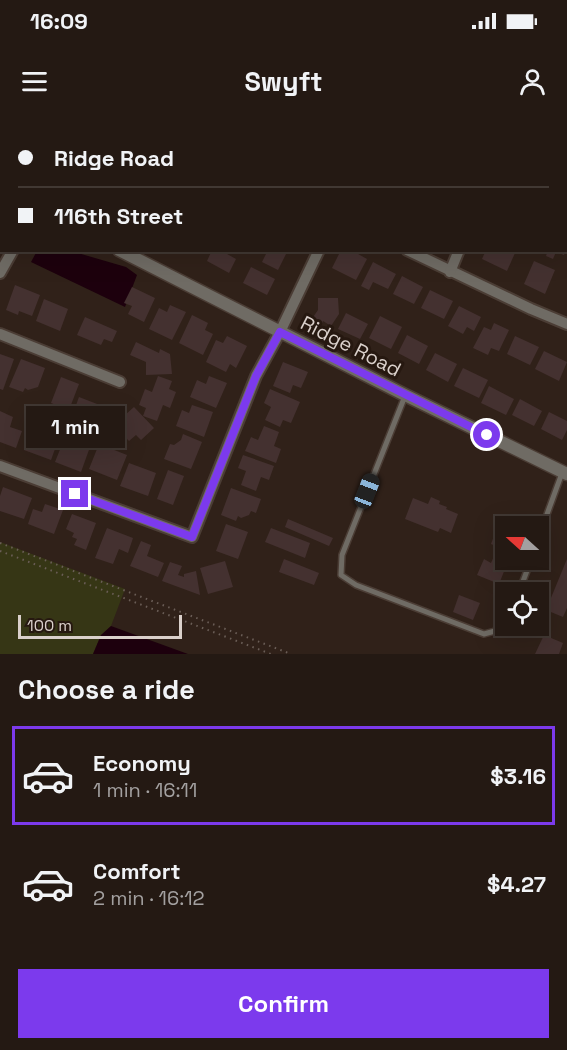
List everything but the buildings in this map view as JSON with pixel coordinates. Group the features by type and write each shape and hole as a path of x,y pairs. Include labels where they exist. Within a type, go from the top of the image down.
{"street":[{"path":"0,273 12,252"},
{"name":"Ridge Road","path":"123,252 565,473"},
{"path":"0,466 192,537 256,376 318,252"},
{"path":"411,252 567,324"},
{"path":"450,272 458,252"},
{"path":"0,334 120,382"}],"lane":[{"path":"405,394 342,555 341,575 356,585 484,634 495,631"},
{"path":"547,516 565,473"}],"path":[{"path":"0,543 291,654"},
{"path":"0,551 272,654"}],"shaded area":[{"path":"36,252 74,252 126,267 137,275 125,307 31,262"},
{"path":"0,542 125,589 111,626 101,635 93,654 0,654"},
{"path":"111,626 188,654 93,654 101,635"}],"route":[{"path":"75,494 192,537 256,376 280,332 487,435"}]}
